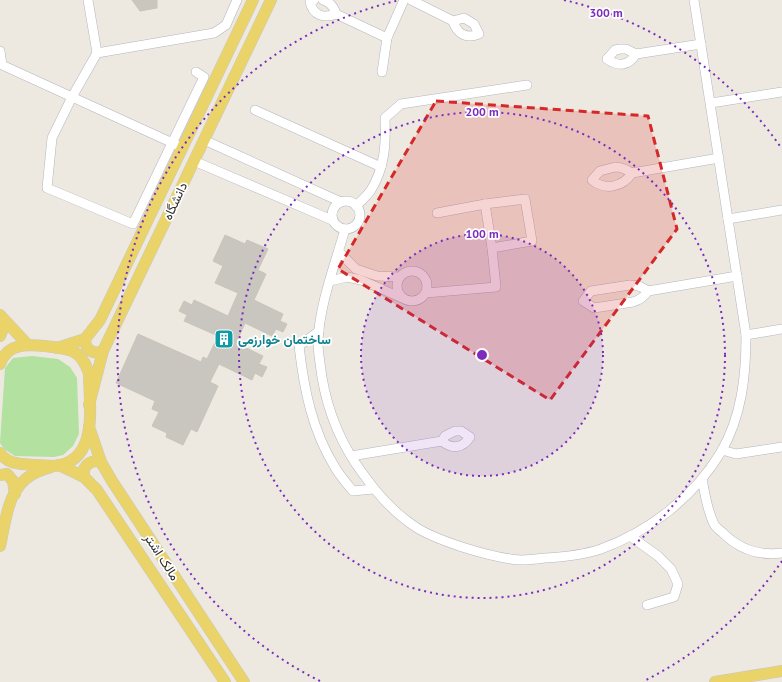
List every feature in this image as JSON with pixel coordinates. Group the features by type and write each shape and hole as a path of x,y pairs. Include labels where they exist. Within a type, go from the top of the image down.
{"main road":[{"name":"دانشگاه","path":"85,339 100,320 253,0"},
{"name":"دانشگاه","path":"89,405 103,351 270,0"},
{"path":"0,336 4,326 2,317"},
{"path":"2,317 28,345"},
{"path":"57,348 85,339 86,346 89,350 96,352 103,351"},
{"path":"0,364 5,355 18,347 28,345 68,349 82,358 89,373 89,427 88,438 83,449 66,463 32,474 21,484 9,503 0,546"},
{"name":"مالک اشتر","path":"89,427 101,462 112,481 244,682"},
{"path":"0,453 14,464 57,465"},
{"path":"84,477 84,469 89,463 97,461 101,462"},
{"name":"مالک اشتر","path":"57,465 84,477 98,490 225,682"},
{"path":"0,475 7,474 13,481 15,494"},
{"path":"715,682 782,671"}],"lane":[{"path":"88,0 97,53 72,97 52,138 47,188 133,224 204,77 196,72"},
{"path":"97,53 214,33 226,25 237,0"},
{"path":"314,0 310,2 311,7 319,15 325,17 336,14"},
{"path":"323,0 331,4 336,14 387,38"},
{"path":"382,72 387,38 404,0"},
{"path":"411,0 453,21"},
{"path":"345,229 322,306 318,343 324,386 333,419 351,456 373,489 398,514 419,529 452,544 484,555 522,560 562,557 600,549 630,536 658,519 702,480 722,450 734,423 742,394 746,359 746,335 694,0"},
{"path":"636,54 701,44"},
{"path":"0,50 2,65 182,148"},
{"path":"356,206 370,190 381,167 386,143 385,118 401,104 527,85"},
{"path":"711,103 782,92"},
{"path":"255,110 381,167"},
{"path":"204,140 341,202"},
{"path":"632,173 719,158"},
{"path":"194,161 332,220 339,228 350,228 358,221 360,216 356,206 346,201 336,205 333,209 332,220"},
{"path":"437,213 485,204 525,199 532,242 492,248"},
{"path":"426,293 496,287 485,204"},
{"path":"728,219 782,210"},
{"path":"339,252 356,269 377,276 399,277"},
{"path":"330,281 347,277 361,280 404,299 414,301 423,297 426,293 427,283 425,278 417,271 407,271 399,277 396,287 400,296 404,299"},
{"path":"648,291 637,285 623,286 591,291 583,301 594,308 633,302 639,300 648,291 737,276"},
{"path":"746,335 782,329"},
{"path":"319,331 299,346 304,382 313,419 323,445 336,470 353,491 373,489"},
{"path":"351,456 442,441"},
{"path":"722,450 736,454 782,447"},
{"path":"702,480 709,511 715,526 720,531 731,541 746,549 761,554 782,553"},
{"path":"630,536 658,556 671,569 678,584 674,597 647,605"}],"highlighted area":[{"path":"436,101 648,116 677,229 550,400 338,269"}],"green space":[{"path":"32,356 58,359 70,367 77,378 79,434 73,446 63,455 54,457 15,456 4,449 0,443 5,368 13,358"}],"building":[{"path":"132,0 157,0 157,8 140,11"},
{"name":"ساختمان خوارزمی","path":"225,235 245,244 247,240 268,249 258,270 266,274 254,300 283,314 280,321 287,324 283,332 276,329 272,336 245,323 236,343 263,356 259,364 267,367 262,377 255,373 252,380 219,364 210,382 218,386 197,432 191,429 183,445 166,437 167,433 152,426 159,412 152,409 155,401 116,383 138,334 201,362 203,357 207,359 218,336 184,321 187,315 179,311 184,301 192,305 194,300 228,316 238,293 215,283 223,266 213,261"}],"place":[{"name":"ساختمان خوارزمی","path":"224,339"}]}
